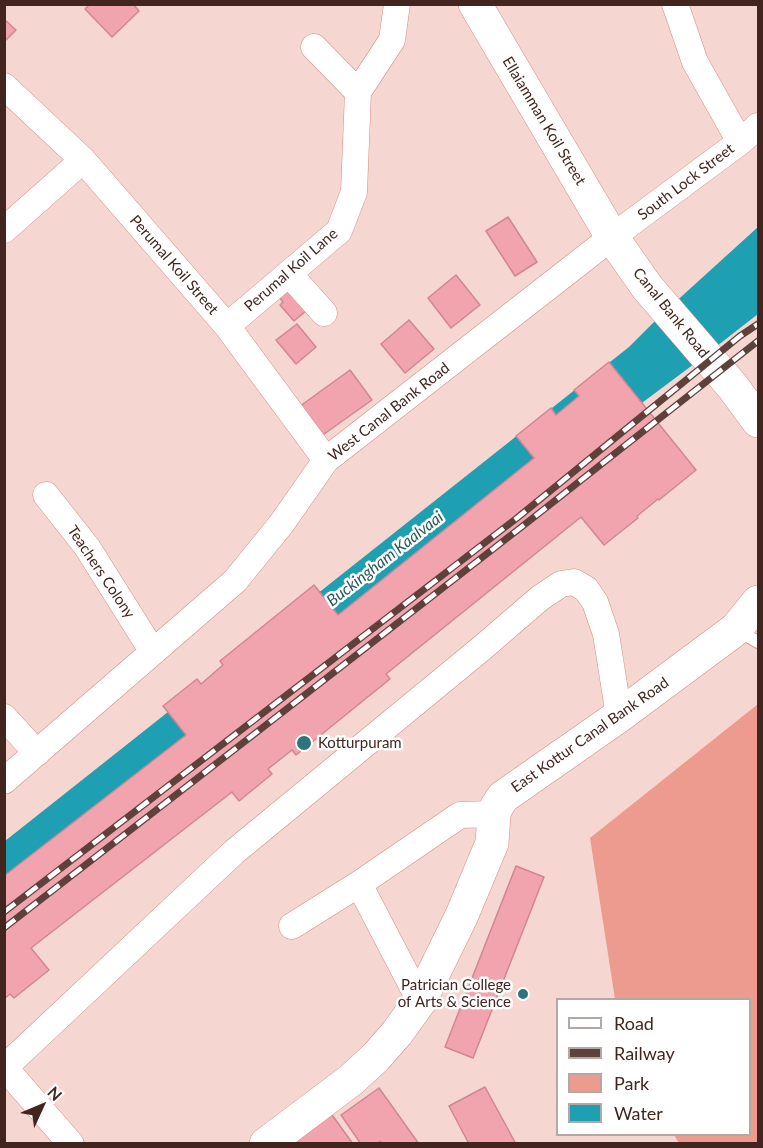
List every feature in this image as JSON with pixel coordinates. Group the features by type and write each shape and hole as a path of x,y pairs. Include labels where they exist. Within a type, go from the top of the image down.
{"street":[{"path":"314,47 358,93 392,40 397,4"},
{"name":"Ellaiamman Koil Street","path":"475,4 612,237"},
{"path":"675,4 695,62 749,134"},
{"name":"Perumal Koil Street","path":"4,86 83,160 227,326 326,460"},
{"name":"Perumal Koil Lane","path":"227,326 339,231 354,192 358,93"},
{"name":"South Lock Street","path":"612,237 749,134"},
{"path":"4,230 83,160"},
{"name":"Canal Bank Road","path":"612,237 647,287 733,387 759,421"},
{"name":"West Canal Bank Road","path":"4,781 235,581 282,523 326,460 612,237"},
{"path":"289,274 324,312"},
{"name":"Teachers Colony","path":"46,495 87,547 153,652"},
{"path":"71,1143 5,1068 234,852 540,598 561,584 574,582 586,589 595,602 606,634 619,716"},
{"name":"East Kottur Canal Bank Road","path":"494,814 503,797 511,790 619,716 747,636 759,602"},
{"path":"4,717 37,753"},
{"path":"266,1143 351,1080 376,1057 420,1001 462,915 492,843 494,814 460,815 359,884 292,926"},
{"path":"359,884 420,1001"}],"green space":[{"path":"758,704 758,1143 679,1143 675,1136 751,1136 751,998 615,998 590,838"}],"water":[{"name":"Buckingham Kaalvaai","path":"758,227 758,314 5,879 5,841 629,347"}],"building":[{"path":"90,4 133,4 139,11 112,37 85,9"},
{"path":"4,19 16,30 4,42"},
{"path":"508,217 537,262 515,276 486,231"},
{"path":"456,275 480,305 451,328 428,298"},
{"path":"292,282 307,310 294,321 280,305 283,302 278,295"},
{"path":"409,320 434,349 405,373 381,344"},
{"path":"297,324 316,347 296,364 276,340"},
{"path":"609,362 696,470 604,545 581,517 386,674 390,679 296,755 292,750 268,769 272,774 239,801 232,792 31,948 49,970 14,998 10,994 4,999 4,876 186,735 163,706 197,679 201,684 223,665 220,661 314,585 338,615 534,458 516,436 551,408 556,415 579,396 574,390"},
{"path":"350,370 372,400 317,439 296,409"},
{"path":"516,866 544,877 473,1058 445,1047"},
{"path":"485,1087 516,1144 469,1144 449,1106"},
{"path":"379,1088 419,1144 382,1144 380,1141 376,1144 361,1144 341,1115"},
{"path":"330,1112 353,1144 288,1144"}],"railway":[{"path":"4,912 517,518 740,336 758,324"},
{"path":"4,928 758,341"}],"place":[{"name":"Kotturpuram","path":"304,743"},
{"name":"Patrician College of Arts & Science","path":"523,994"}]}
